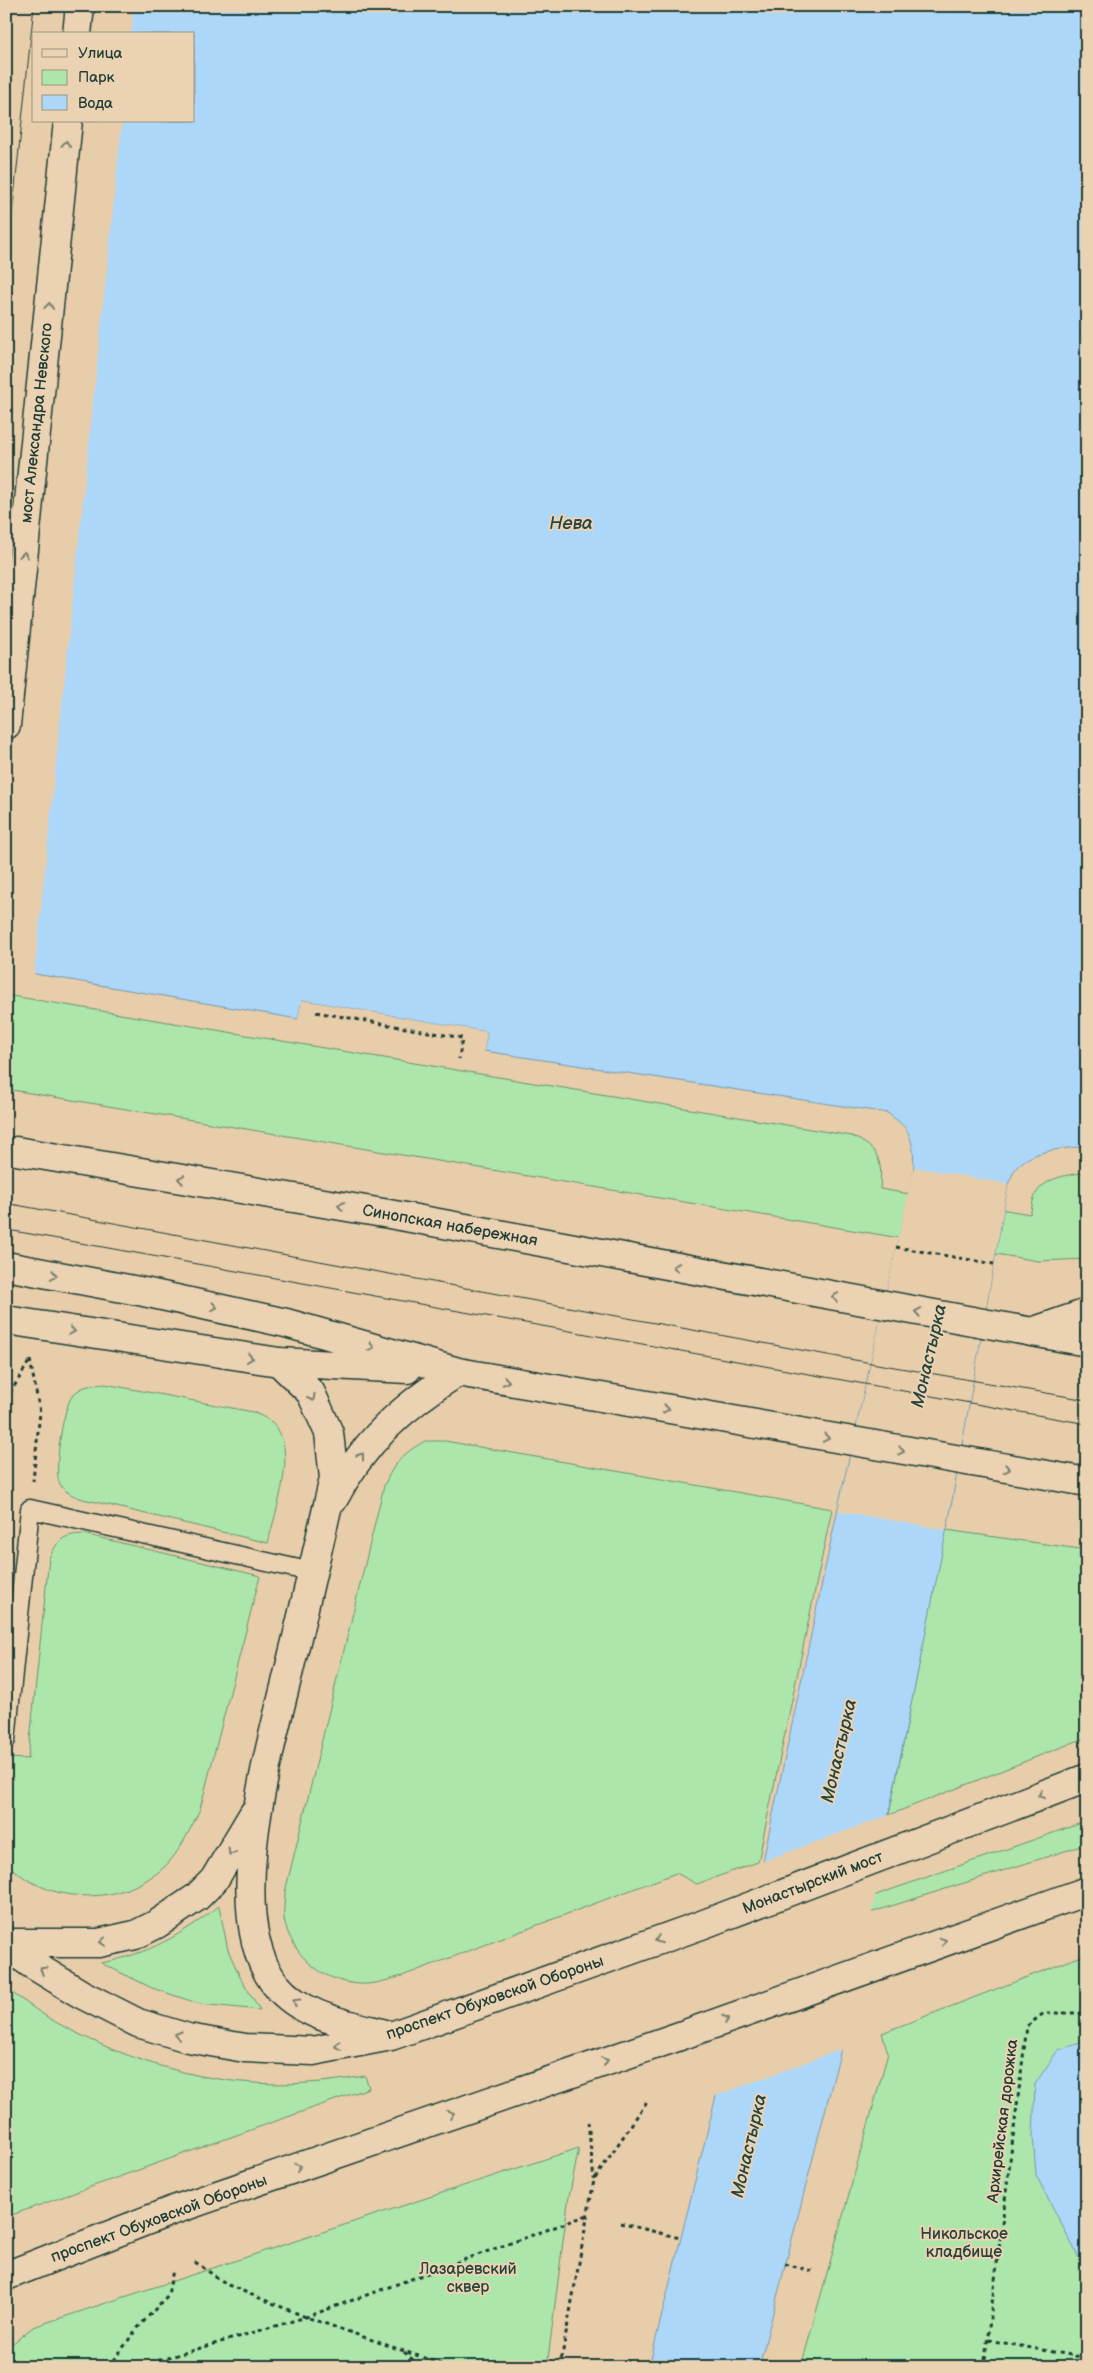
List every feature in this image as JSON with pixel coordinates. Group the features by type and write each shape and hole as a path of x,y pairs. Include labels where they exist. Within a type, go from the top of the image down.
{"main road":[{"path":"78,32 80,6"},
{"name":"мост Александра Невского","path":"6,725 68,122"},
{"name":"Синопская набережная","path":"16,1151 389,1214 1032,1332"},
{"path":"6,1266 144,1292 286,1323 458,1372 853,1443 1087,1482"},
{"path":"1032,1332 1087,1313"},
{"path":"6,1320 279,1362 458,1372"},
{"path":"1032,1332 1087,1342"},
{"path":"279,1362 310,1393 329,1433 334,1478 256,1810 251,1922 259,1958 276,1985 288,1998 328,2018 391,2036"},
{"path":"326,1512 357,1460 394,1418 424,1393 458,1372"},
{"name":"Монастырский мост","path":"704,1924 1087,1778"},
{"path":"6,1944 100,1943 136,1935 157,1924 197,1897 214,1880 256,1810"},
{"name":"проспект Обуховской Обороны","path":"6,2276 171,2211 680,2036 897,1957 1087,1891"},
{"name":"проспект Обуховской Обороны","path":"6,1944 30,1963 89,1998 138,2023 188,2038 244,2048 313,2051 391,2036 704,1924"}],"lane":[{"path":"6,1740 30,1509 312,1572"}],"path":[{"path":"316,1012 462,1038 459,1059"},
{"path":"896,1247 994,1264"},
{"path":"6,1400 30,1360 40,1412 30,1509"},
{"name":"Архирейская дорожка","path":"984,2367 1027,2026 1044,2013 1087,2013"},
{"path":"594,2180 648,2100"},
{"path":"560,2367 594,2180 588,2122"},
{"path":"136,2367 306,2317 588,2215"},
{"path":"620,2223 680,2238"},
{"path":"195,2262 228,2285 306,2317 450,2367"},
{"path":"785,2264 812,2271"},
{"path":"109,2367 135,2331 168,2296 173,2270"},
{"path":"988,2340 1087,2358"},
{"path":"403,2351 421,2367"}],"green space":[{"path":"6,995 852,1136 868,1146 877,1156 880,1170 880,1189 1030,1214 1038,1191 1049,1181 1072,1174 1087,1172 1087,1259 1038,1261 6,1089"},
{"path":"105,1384 253,1412 273,1423 281,1435 285,1464 280,1498 268,1543 83,1499 66,1491 59,1482 58,1464 63,1423 69,1401 80,1389"},
{"path":"425,1441 445,1441 832,1509 758,1862 697,1884 676,1873 402,1976 368,1984 353,1983 326,1975 303,1957 288,1933 284,1919 285,1892 384,1486 391,1471 400,1460 410,1450"},
{"path":"946,1530 1087,1550 1087,1737 889,1815"},
{"path":"84,1534 260,1576 200,1809 188,1833 167,1864 143,1882 103,1895 82,1896 61,1893 41,1887 23,1877 6,1863 6,1758 28,1759 49,1558 62,1539"},
{"path":"1087,1821 1087,1844 841,1922 836,1909"},
{"path":"219,1906 228,1950 240,1977 260,2010 200,2004 152,1988 101,1963 149,1949 164,1942"},
{"name":"Никольское кладбище","path":"1087,1954 1087,2367 801,2367 888,2053 882,2033"},
{"path":"6,1989 56,2022 92,2040 121,2053 182,2072 244,2082 276,2084 322,2082 365,2076 369,2088 6,2217"},
{"name":"Лазаревский сквер","path":"579,2148 568,2202 547,2367 6,2367 8,2347 33,2327"}],"water":[{"name":"Нева","path":"6,6 1087,6 1087,1146 1059,1149 1031,1157 1017,1167 1008,1184 949,1518 841,2049 759,2367 649,2367 716,2096 763,1861 840,1498 912,1180 914,1154 909,1135 906,1129 888,1113 484,1051 487,1032 302,1000 298,1019 6,969"},
{"path":"1087,2041 1087,2265 1079,2258 1036,2175 1033,2135 1035,2084 1058,2050"}],"pier":[{"path":"6,6 134,6 131,32 32,32 32,122 122,122 34,976 6,971"},
{"path":"302,1000 487,1032 484,1051 482,1050 485,1034 304,1003 301,1019 298,1019"},
{"path":"914,1167 1008,1184 946,1530 838,1511"},
{"path":"892,1814 844,2048 713,2097 761,1862"}],"tram line":[{"path":"6,41 10,6"},
{"path":"6,273 34,6"},
{"path":"11,1204 871,1363 1087,1400"},
{"path":"8,1230 1087,1424"}],"water label":[{"name":"Монастырка","path":"929,1356"},
{"name":"Монастырка","path":"839,1751"},
{"name":"Монастырка","path":"749,2146"}]}
